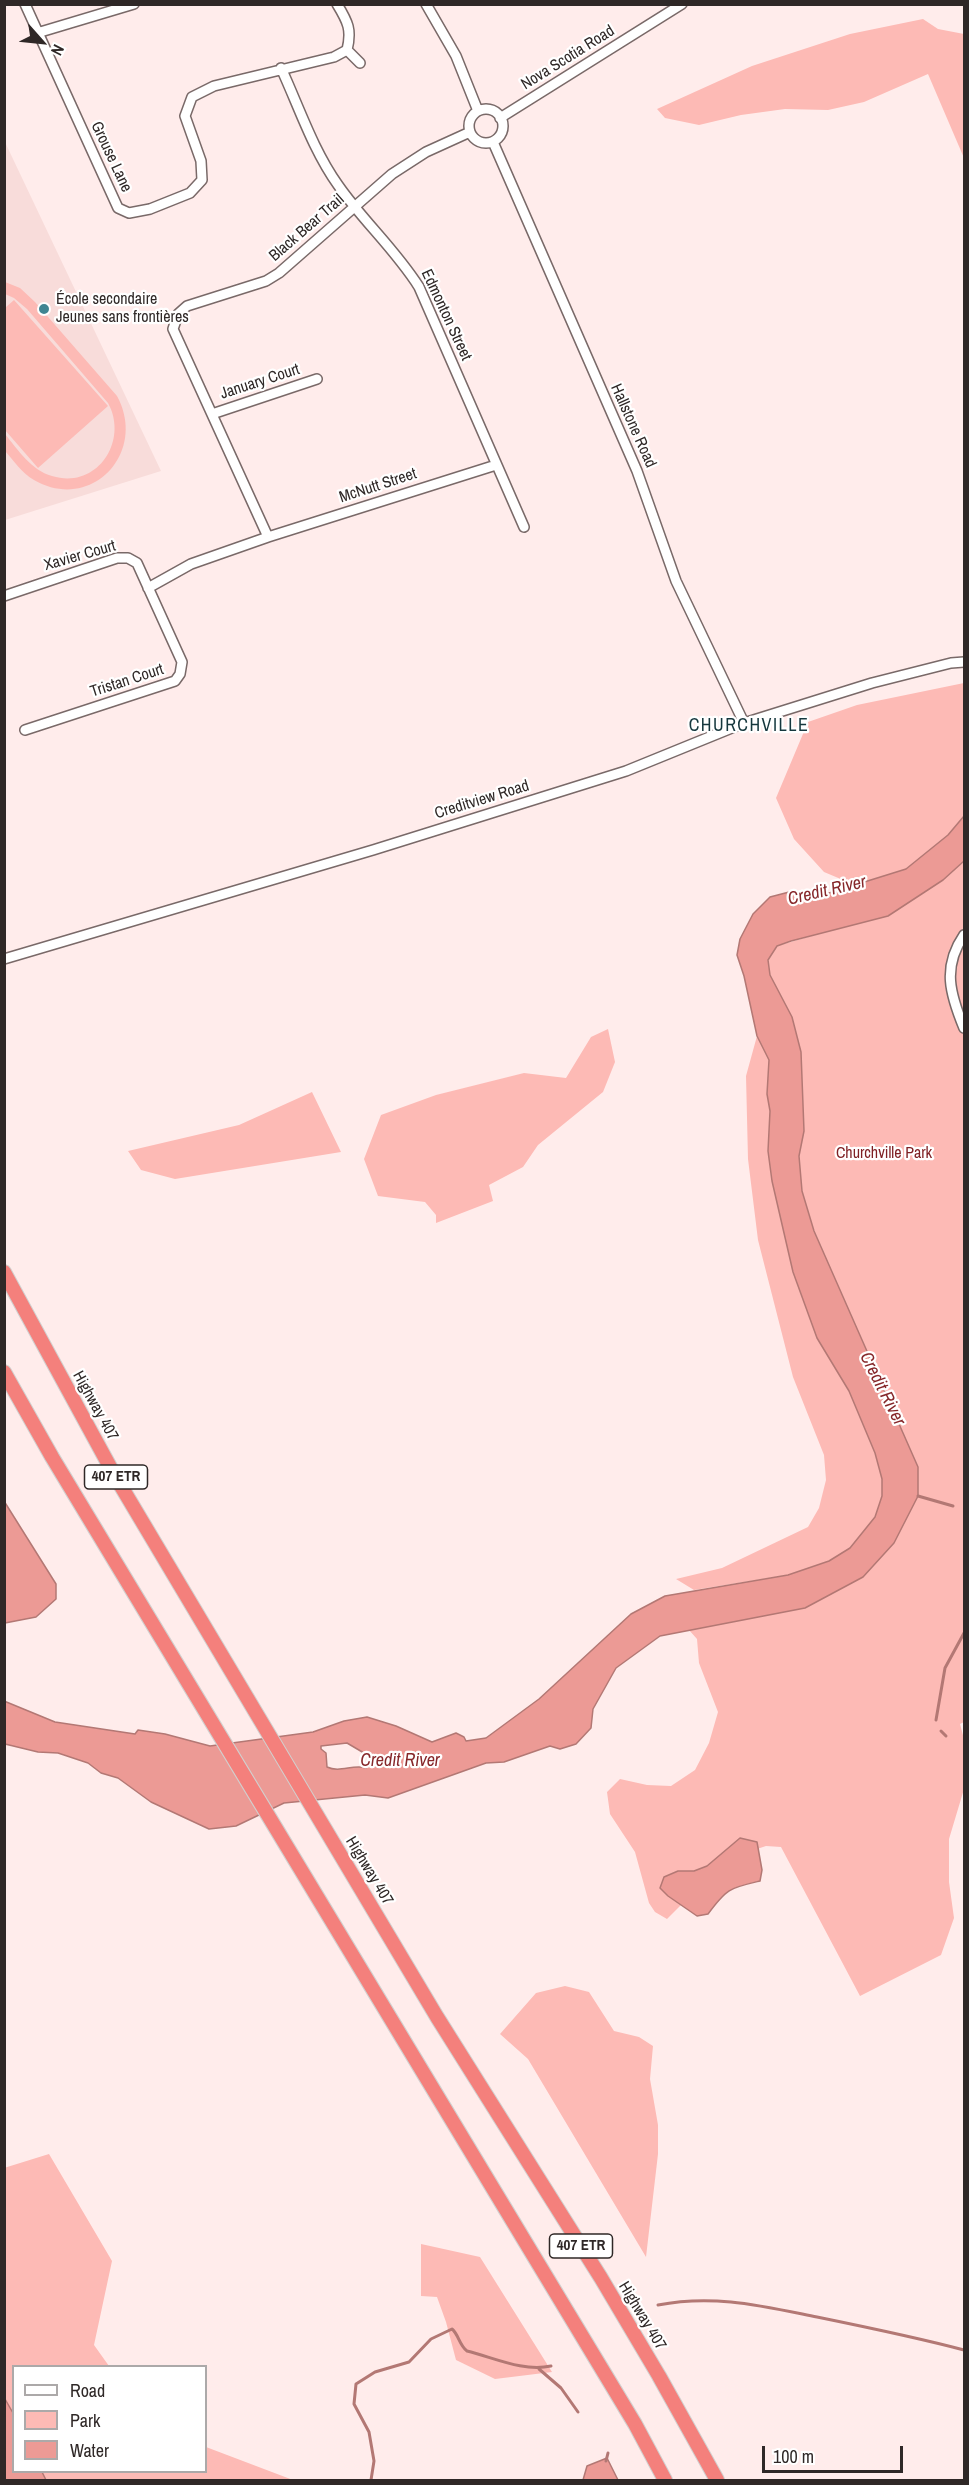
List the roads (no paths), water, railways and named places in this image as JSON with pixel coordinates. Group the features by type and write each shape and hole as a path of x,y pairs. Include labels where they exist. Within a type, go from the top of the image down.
{"highway":[{"name":"Highway 407","path":"4,1272 115,1476 437,2017 601,2278 717,2481"},
{"name":"407 ETR","path":"4,1372 52,1457 629,2414 665,2481"}],"street":[{"name":"Grouse Lane","path":"25,4 118,208 129,213 150,209 190,193 202,180 201,161 185,116 192,97 214,86 334,57 348,50"},
{"path":"37,33 134,4"},
{"path":"337,4 345,16 351,34 348,50 360,63"},
{"path":"426,4 456,56 478,111"},
{"name":"Nova Scotia Road","path":"500,118 682,4"},
{"name":"Edmonton Street","path":"281,68 329,172 402,260 418,287 524,526"},
{"path":"490,110 500,118 501,133 493,142 481,142 470,132 471,120 478,111 490,110"},
{"name":"Black Bear Trail","path":"268,537 173,329 178,314 187,306 266,281 279,273 392,174 426,152 470,132"},
{"name":"Hallstone Road","path":"493,142 637,471 676,580 744,723"},
{"name":"January Court","path":"212,414 317,379"},
{"name":"McNutt Street","path":"268,537 496,465"},
{"path":"148,588 191,564 268,537"},
{"name":"Xavier Court","path":"4,596 117,558 128,558 137,563 148,588"},
{"name":"Tristan Court","path":"25,730 175,681 180,674 182,663 148,588"},
{"name":"Creditview Road","path":"4,959 372,850 626,771 744,723 872,683 951,663 964,662"},
{"path":"964,935 953,953 950,974 951,990 964,1028"}],"water":[{"name":"Credit River","path":"964,816 964,861 943,880 888,916 777,946 768,960 770,975 792,1017 801,1052 804,1131 799,1156 802,1191 814,1231 918,1467 918,1496 894,1543 863,1577 805,1608 660,1636 616,1668 593,1709 591,1728 576,1744 560,1749 550,1746 504,1762 486,1763 388,1798 365,1795 284,1803 236,1826 209,1829 151,1802 118,1778 101,1773 88,1763 58,1753 38,1752 5,1744 4,1701 55,1722 135,1734 138,1730 165,1734 210,1746 313,1732 344,1721 367,1717 396,1726 432,1742 456,1733 464,1737 466,1741 486,1738 539,1699 631,1614 665,1596 788,1575 829,1561 850,1548 875,1517 882,1496 882,1479 875,1453 849,1391 817,1338 793,1272 772,1181 768,1151 769,1060 757,1036 737,955 740,939 753,914 770,897 793,891 804,895 829,893 906,869 948,835","holes":["347,1743 369,1756 370,1763 366,1768 332,1769 327,1767 326,1753 321,1746"]},
{"path":"4,1501 56,1584 56,1599 36,1617 5,1623"},
{"path":"740,1838 757,1842 762,1870 760,1881 730,1890 708,1914 697,1916 660,1888 664,1877 678,1871 694,1871 707,1866"},
{"path":"5,2399 12,2411 12,2473 42,2473 46,2480 5,2480"},
{"path":"607,2458 618,2480 583,2480 587,2466"}],"waterway":[{"path":"918,1496 953,1506"},
{"path":"936,1720 945,1668 964,1633"},
{"path":"941,1731 946,1736"},
{"path":"658,2305 699,2301 757,2305 872,2328 964,2350"},
{"path":"371,2480 374,2461 369,2432 354,2404 356,2384 375,2372 409,2362 431,2339 452,2329 467,2351 520,2366 551,2366"},
{"path":"539,2369 561,2388 578,2412"},
{"path":"606,2461 608,2453"}],"place":[{"name":"École secondaire Jeunes sans frontières","path":"44,309"}],"district":[{"name":"CHURCHVILLE","path":"749,726"}],"park label":[{"name":"Churchville Park","path":"884,1154"}]}
